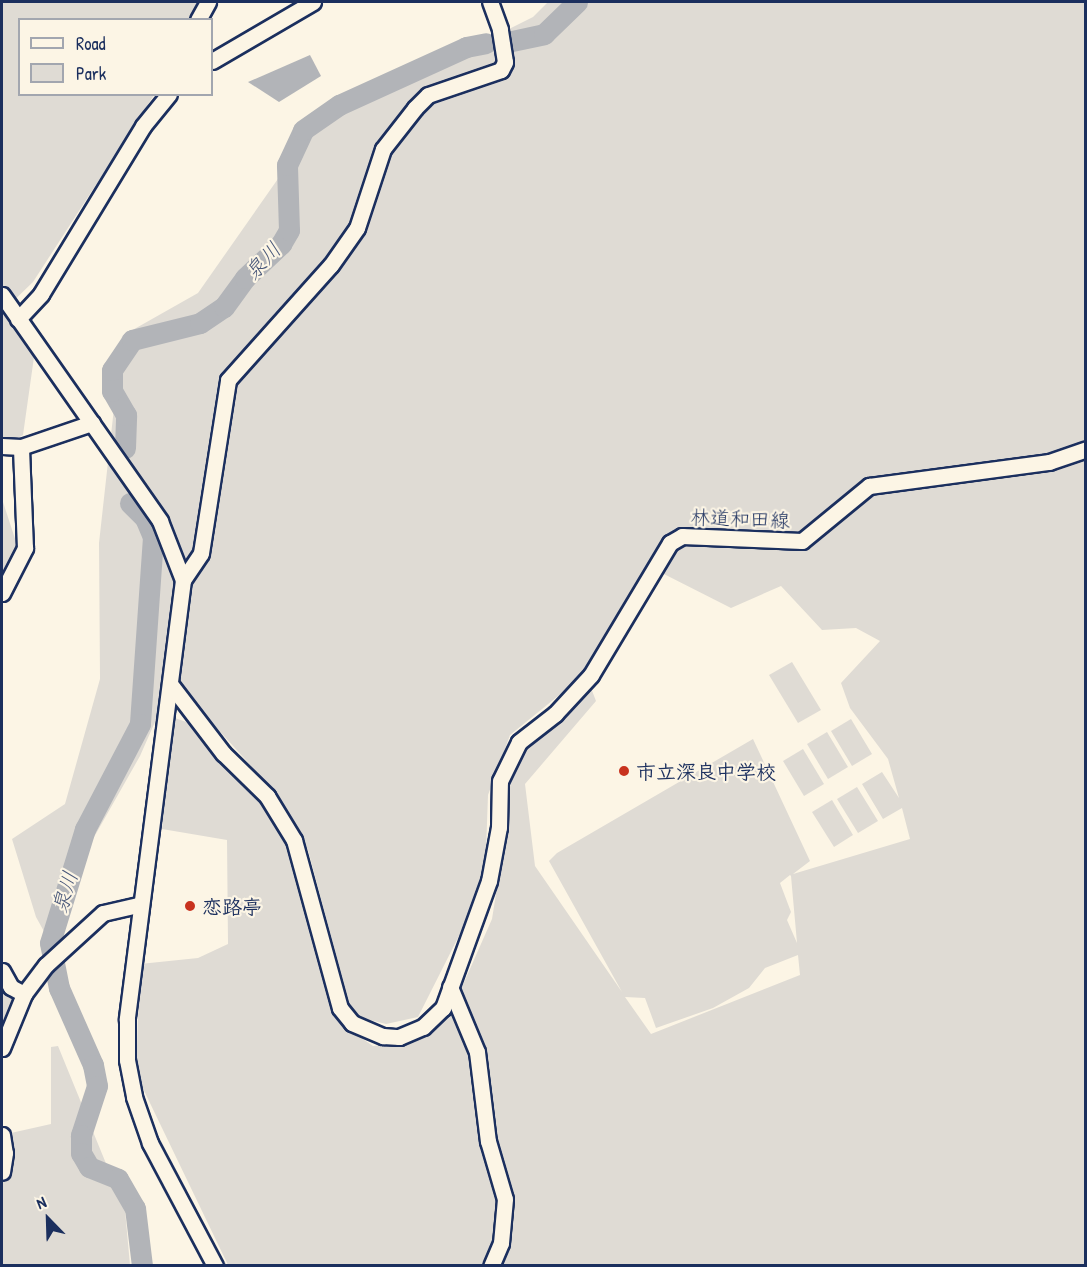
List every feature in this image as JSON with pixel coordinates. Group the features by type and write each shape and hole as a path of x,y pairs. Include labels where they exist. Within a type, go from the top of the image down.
{"street":[{"path":"199,18 208,2"},
{"path":"213,60 313,2"},
{"path":"215,1266 150,1143 134,1097 127,1060 127,1019 183,580 201,553 228,380 331,265 357,228 383,149 415,108 428,95 501,70 505,62 502,40 490,2"},
{"path":"18,319 41,294 143,126 167,96"},
{"path":"2,294 159,521 183,580"},
{"path":"2,446 21,447 92,423"},
{"path":"2,593 25,548 21,447"},
{"name":"林道和田線","path":"171,685 224,753 267,796 294,840 340,1008 352,1023 383,1036 399,1037 423,1027 442,1008 489,881 499,827 500,781 519,742 555,714 591,675 670,543 682,536 802,541 869,486 1049,462 1086,449"},
{"path":"2,1048 24,994 46,965 103,913 141,904"},
{"path":"2,971 11,987 24,994"},
{"path":"450,987 477,1052 488,1141 505,1199 501,1243 491,1266"},
{"path":"2,1135 2,1172"}],"green space":[{"path":"2,2 203,2 191,18 18,18 18,96 153,96 33,282 3,311 34,357 23,435 2,447"},
{"path":"548,2 1085,2 1085,1265 228,1265 136,1074 140,964 198,958 228,944 227,840 162,829 172,717 192,724 268,810 291,847 326,991 341,1024 373,1046 409,1043 458,996 492,919 508,818 506,789 521,750 591,688 596,701 525,784 535,866 622,992 549,861 557,853 753,739 810,861 793,874 910,839 902,808 883,819 862,784 882,772 899,798 888,759 850,708 841,683 880,641 856,628 822,630 781,586 731,608 654,569 590,670 510,735 488,795 486,851 474,906 418,1017 386,1024 362,1018 349,1004 308,850 273,790 185,693 162,706 140,756 89,846 63,925 51,944 36,917 12,839 65,804 100,679 99,543 122,336 198,293 315,126 533,17","holes":["791,876 797,943 787,920 791,912 780,883","798,955 800,975 651,1034 625,997 645,998 656,1028 713,1008 749,988 765,968"]},
{"path":"2,499 19,551 2,579"},
{"path":"792,662 821,710 798,723 769,675"},
{"path":"851,719 872,754 852,766 831,731"},
{"path":"827,732 848,767 828,779 807,744"},
{"path":"803,749 824,784 804,796 783,761"},
{"path":"857,787 878,821 858,833 837,799"},
{"path":"832,800 853,835 834,847 812,812"},
{"path":"2,963 18,993 2,1049"},
{"path":"58,1046 125,1210 130,1265 2,1265 2,1135 51,1124 51,1047"}],"shaded area":[{"path":"310,55 321,76 279,102 248,82"}],"waterway":[{"name":"泉川","path":"512,41 544,34 577,2"},
{"name":"泉川","path":"125,448 126,415 112,391 112,370 132,340 200,323 224,307 245,278 281,244 289,230 287,165 303,130 339,105 466,47 486,43"},
{"name":"泉川","path":"130,503 145,518 153,537 140,724 85,829 50,943 59,988 93,1065 97,1086 81,1135 81,1153 89,1167 118,1179 135,1208 142,1266"}],"place":[{"name":"市立深良中学校","path":"624,771"},
{"name":"恋路亭","path":"190,906"}]}
